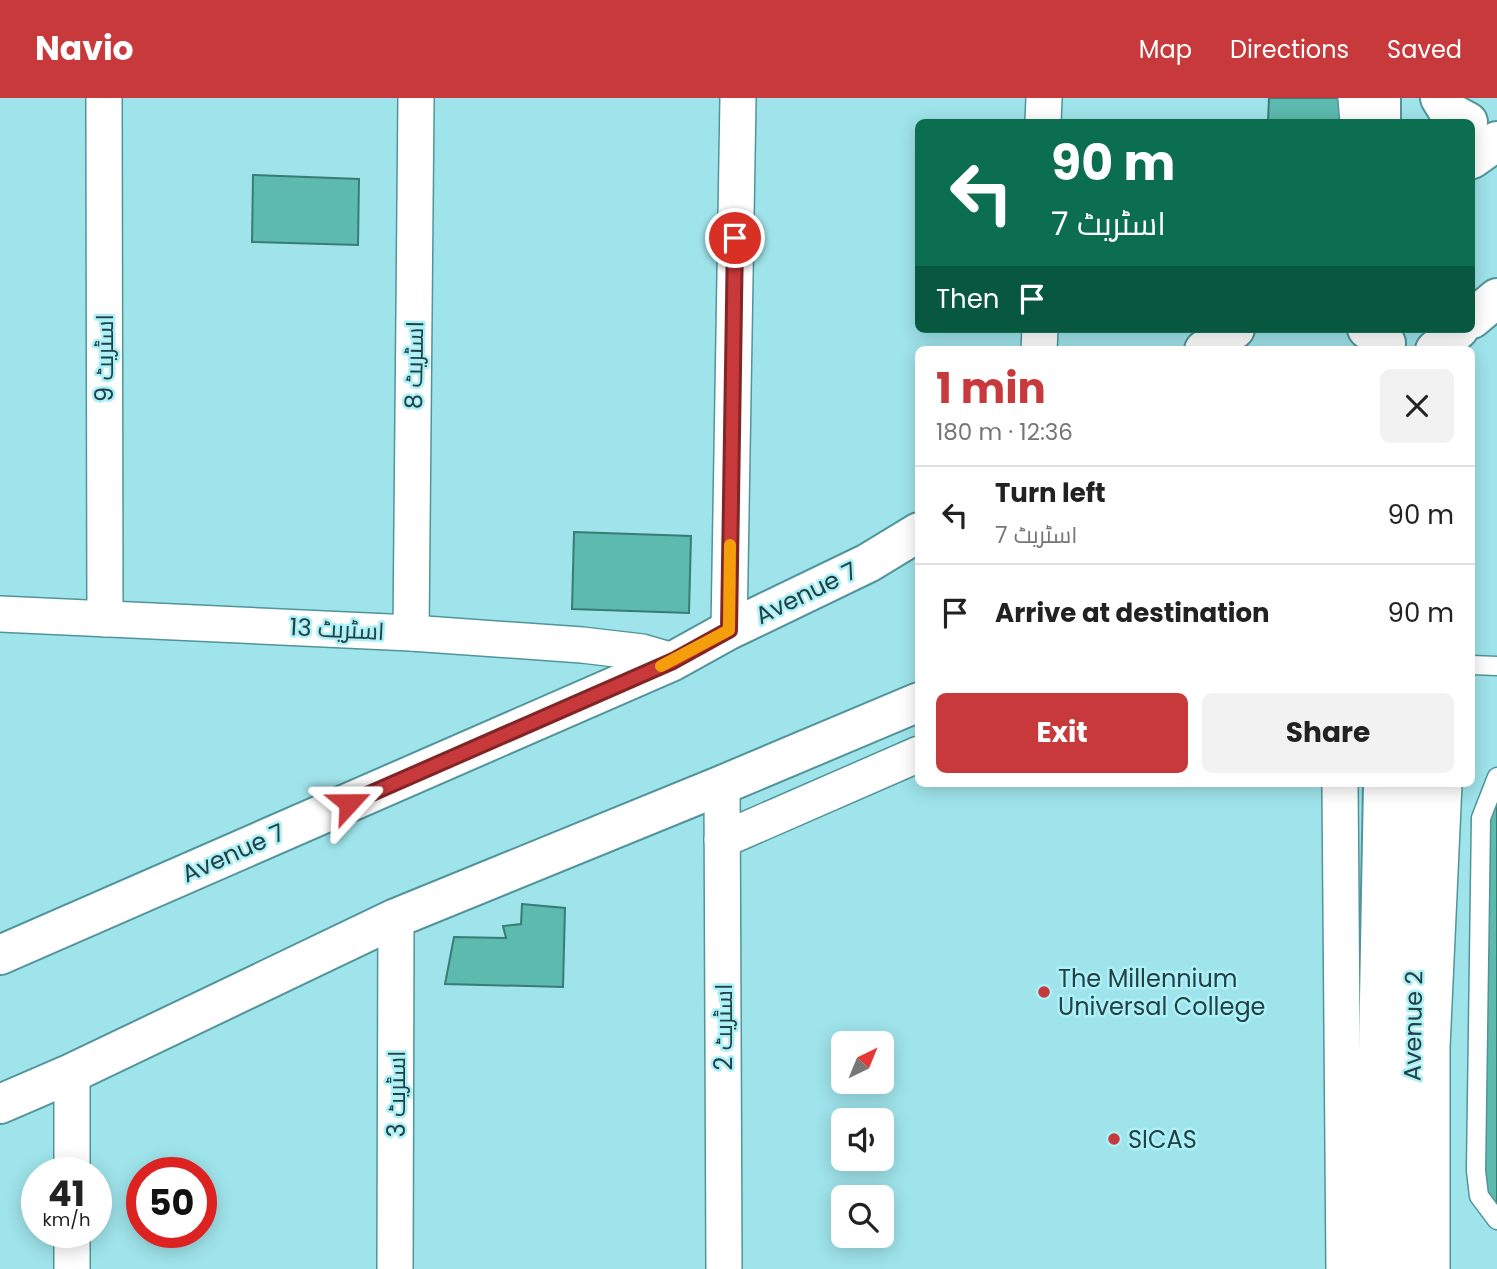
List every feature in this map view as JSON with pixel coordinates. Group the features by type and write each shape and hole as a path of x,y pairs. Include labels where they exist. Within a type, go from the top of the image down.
{"main road":[{"path":"1447,111 1465,119"},
{"path":"1475,124 1493,132 1497,131"},
{"path":"1475,157 1497,141"},
{"path":"1475,293 1497,291"},
{"path":"1475,316 1497,298"},
{"path":"1209,346 1229,333"},
{"path":"1440,346 1456,333"},
{"name":"Avenue 7","path":"0,955 673,661 729,630 868,563 915,534"},
{"path":"0,1104 72,1073 396,918 915,704"},
{"name":"Avenue 2","path":"1383,787 1409,1269"},
{"name":"Avenue 2","path":"1374,1269 1418,787"}],"street":[{"name":"اسٹریٹ 9","path":"104,98 105,619"},
{"name":"اسٹریٹ 8","path":"411,633 416,98"},
{"path":"729,630 738,98"},
{"path":"1044,98 1044,119"},
{"name":"اسٹریٹ 13","path":"0,614 411,633 582,645 642,652 673,661"},
{"path":"722,840 915,756"},
{"name":"اسٹریٹ 2","path":"722,785 724,1269"},
{"path":"1340,787 1344,1269"},
{"path":"1432,1269 1432,1047 1444,787"},
{"name":"اسٹریٹ 3","path":"396,918 396,1269"},
{"path":"72,1073 72,1157"},
{"path":"72,1248 72,1269"}],"lane":[{"path":"1475,664 1497,666"},
{"path":"1497,777 1481,817 1476,1171 1479,1196 1497,1220"}],"building":[{"path":"1269,98 1342,98 1341,119 1268,119"},
{"path":"253,175 359,179 358,245 252,242"},
{"path":"574,532 691,536 689,613 572,609"},
{"path":"1497,777 1497,1220 1479,1196 1481,818"},
{"path":"522,904 565,908 563,987 445,984 454,937 506,938 503,926 521,924"}],"slow traffic":[{"path":"661,666 729,630 730,545"}],"place":[{"name":"The Millennium Universal College","path":"1044,992"},
{"name":"SICAS","path":"1114,1139"}],"route":[{"path":"349,803 673,661 729,630 735,238"}]}
